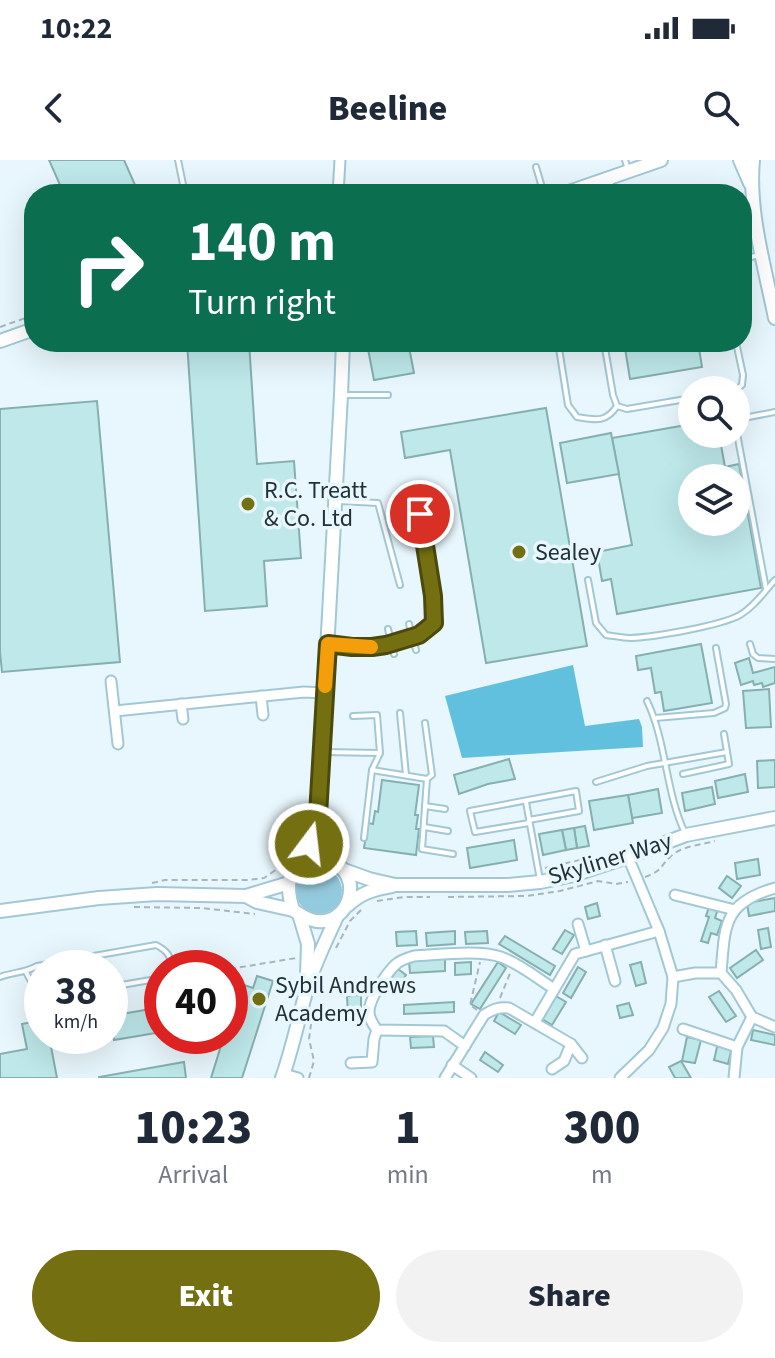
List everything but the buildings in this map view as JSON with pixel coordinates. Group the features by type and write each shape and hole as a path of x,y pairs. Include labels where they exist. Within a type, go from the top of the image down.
{"street":[{"path":"339,184 340,160"},
{"path":"592,184 610,178 627,166 661,160"},
{"path":"740,160 750,183"},
{"path":"750,183 753,160"},
{"path":"752,195 775,318"},
{"path":"0,341 24,333"},
{"path":"298,1078 283,1076 293,1048 306,990 322,947 350,899 351,889 349,879 323,844 318,815 343,352"},
{"path":"111,681 118,744"},
{"path":"115,711 304,692 324,693"},
{"path":"261,696 263,715"},
{"path":"181,704 183,719"},
{"path":"306,990 308,944 288,894 289,883 309,844 318,815"},
{"name":"Skyliner Way","path":"340,866 369,879 395,885 507,885 539,876 574,875 686,835 775,818"},
{"path":"620,1078 649,1050 663,1028 671,1004 673,977 659,931 628,857"},
{"path":"297,868 315,859 326,859 340,866"},
{"path":"0,911 157,894 246,896 289,883"},
{"name":"Skyliner Way","path":"341,912 369,891 395,885"},
{"path":"775,888 755,894 735,910 724,934 721,973 736,990 752,1017 775,1027"},
{"path":"675,895 735,910"},
{"path":"246,896 318,921 328,920 341,912"},
{"path":"578,924 586,951"},
{"path":"535,1022 575,954 659,931"},
{"path":"605,945 615,981"},
{"path":"377,1030 368,1010 372,999 395,965 402,959 414,956 483,953 499,956 554,989"},
{"path":"673,977 721,973"},
{"path":"445,1078 484,1015 499,1007 509,1008 571,1044 582,1058"},
{"path":"734,1078 737,1047 752,1017"},
{"path":"683,1029 737,1047"},
{"path":"377,1030 444,1031 465,1046"},
{"path":"351,1063 372,1062 377,1030"},
{"path":"552,1069 564,1061 571,1044"},
{"path":"452,1065 471,1078"}],"lane":[{"path":"178,160 183,184"},
{"path":"536,167 541,184"},
{"path":"610,178 612,184"},
{"path":"752,257 762,255"},
{"path":"560,352 568,405 577,417 603,419 611,416 617,406"},
{"path":"606,352 617,406"},
{"path":"738,352 743,376"},
{"path":"341,395 388,395"},
{"path":"617,406 627,409 678,400"},
{"path":"766,590 736,428 738,419 775,412"},
{"path":"328,644 372,647 419,635 434,623 433,596 416,486"},
{"path":"336,501 378,503 400,585"},
{"path":"588,580 596,623 606,635 627,638 721,622 738,616 775,580"},
{"path":"409,624 416,650"},
{"path":"388,629 394,654"},
{"path":"750,644 758,658 775,659"},
{"path":"655,718 714,713 725,708 716,648"},
{"path":"647,701 655,718 676,816 686,835"},
{"path":"400,713 406,776"},
{"path":"353,716 377,715 380,753 372,770 364,838"},
{"path":"372,770 427,779 432,775 425,723"},
{"path":"683,774 729,764 724,734"},
{"path":"322,752 380,753"},
{"path":"596,782 632,770 727,752"},
{"path":"427,779 422,849 453,854"},
{"path":"576,791 579,811 475,832 470,811 525,801 576,791"},
{"path":"525,801 539,876"},
{"path":"425,806 445,809"},
{"path":"424,827 448,831"},
{"path":"128,950 156,945 166,950"},
{"path":"0,977 24,972"}],"path":[{"path":"0,327 24,319"},
{"path":"442,897 527,896 598,881 616,884 638,880 660,871 671,856 686,848 715,841"},
{"path":"146,884 165,880 264,878 280,867 294,849"},
{"path":"539,876 588,858"},
{"path":"374,902 430,897"},
{"path":"129,907 201,908 258,914"},
{"path":"335,948 350,921 363,908"},
{"path":"483,953 470,1005 484,1015"},
{"path":"248,966 299,958"},
{"path":"499,1007 506,980 515,964"},
{"path":"309,1078 314,1061 309,1039 312,1017"}],"shaded area":[{"path":"573,665 585,726 639,719 643,747 462,758 445,696"},
{"path":"319,868 335,875 342,891 335,907 319,914 303,907 296,891 303,875"}],"slow traffic":[{"path":"325,686 328,644 371,647"}],"place":[{"name":"R.C. Treatt & Co. Ltd","path":"248,504"},
{"name":"Sealey","path":"519,552"},
{"name":"Sybil Andrews Academy","path":"259,999"}],"route":[{"path":"309,844 318,815 328,644 352,647 386,645 419,635 434,623 433,596 420,514"}]}
